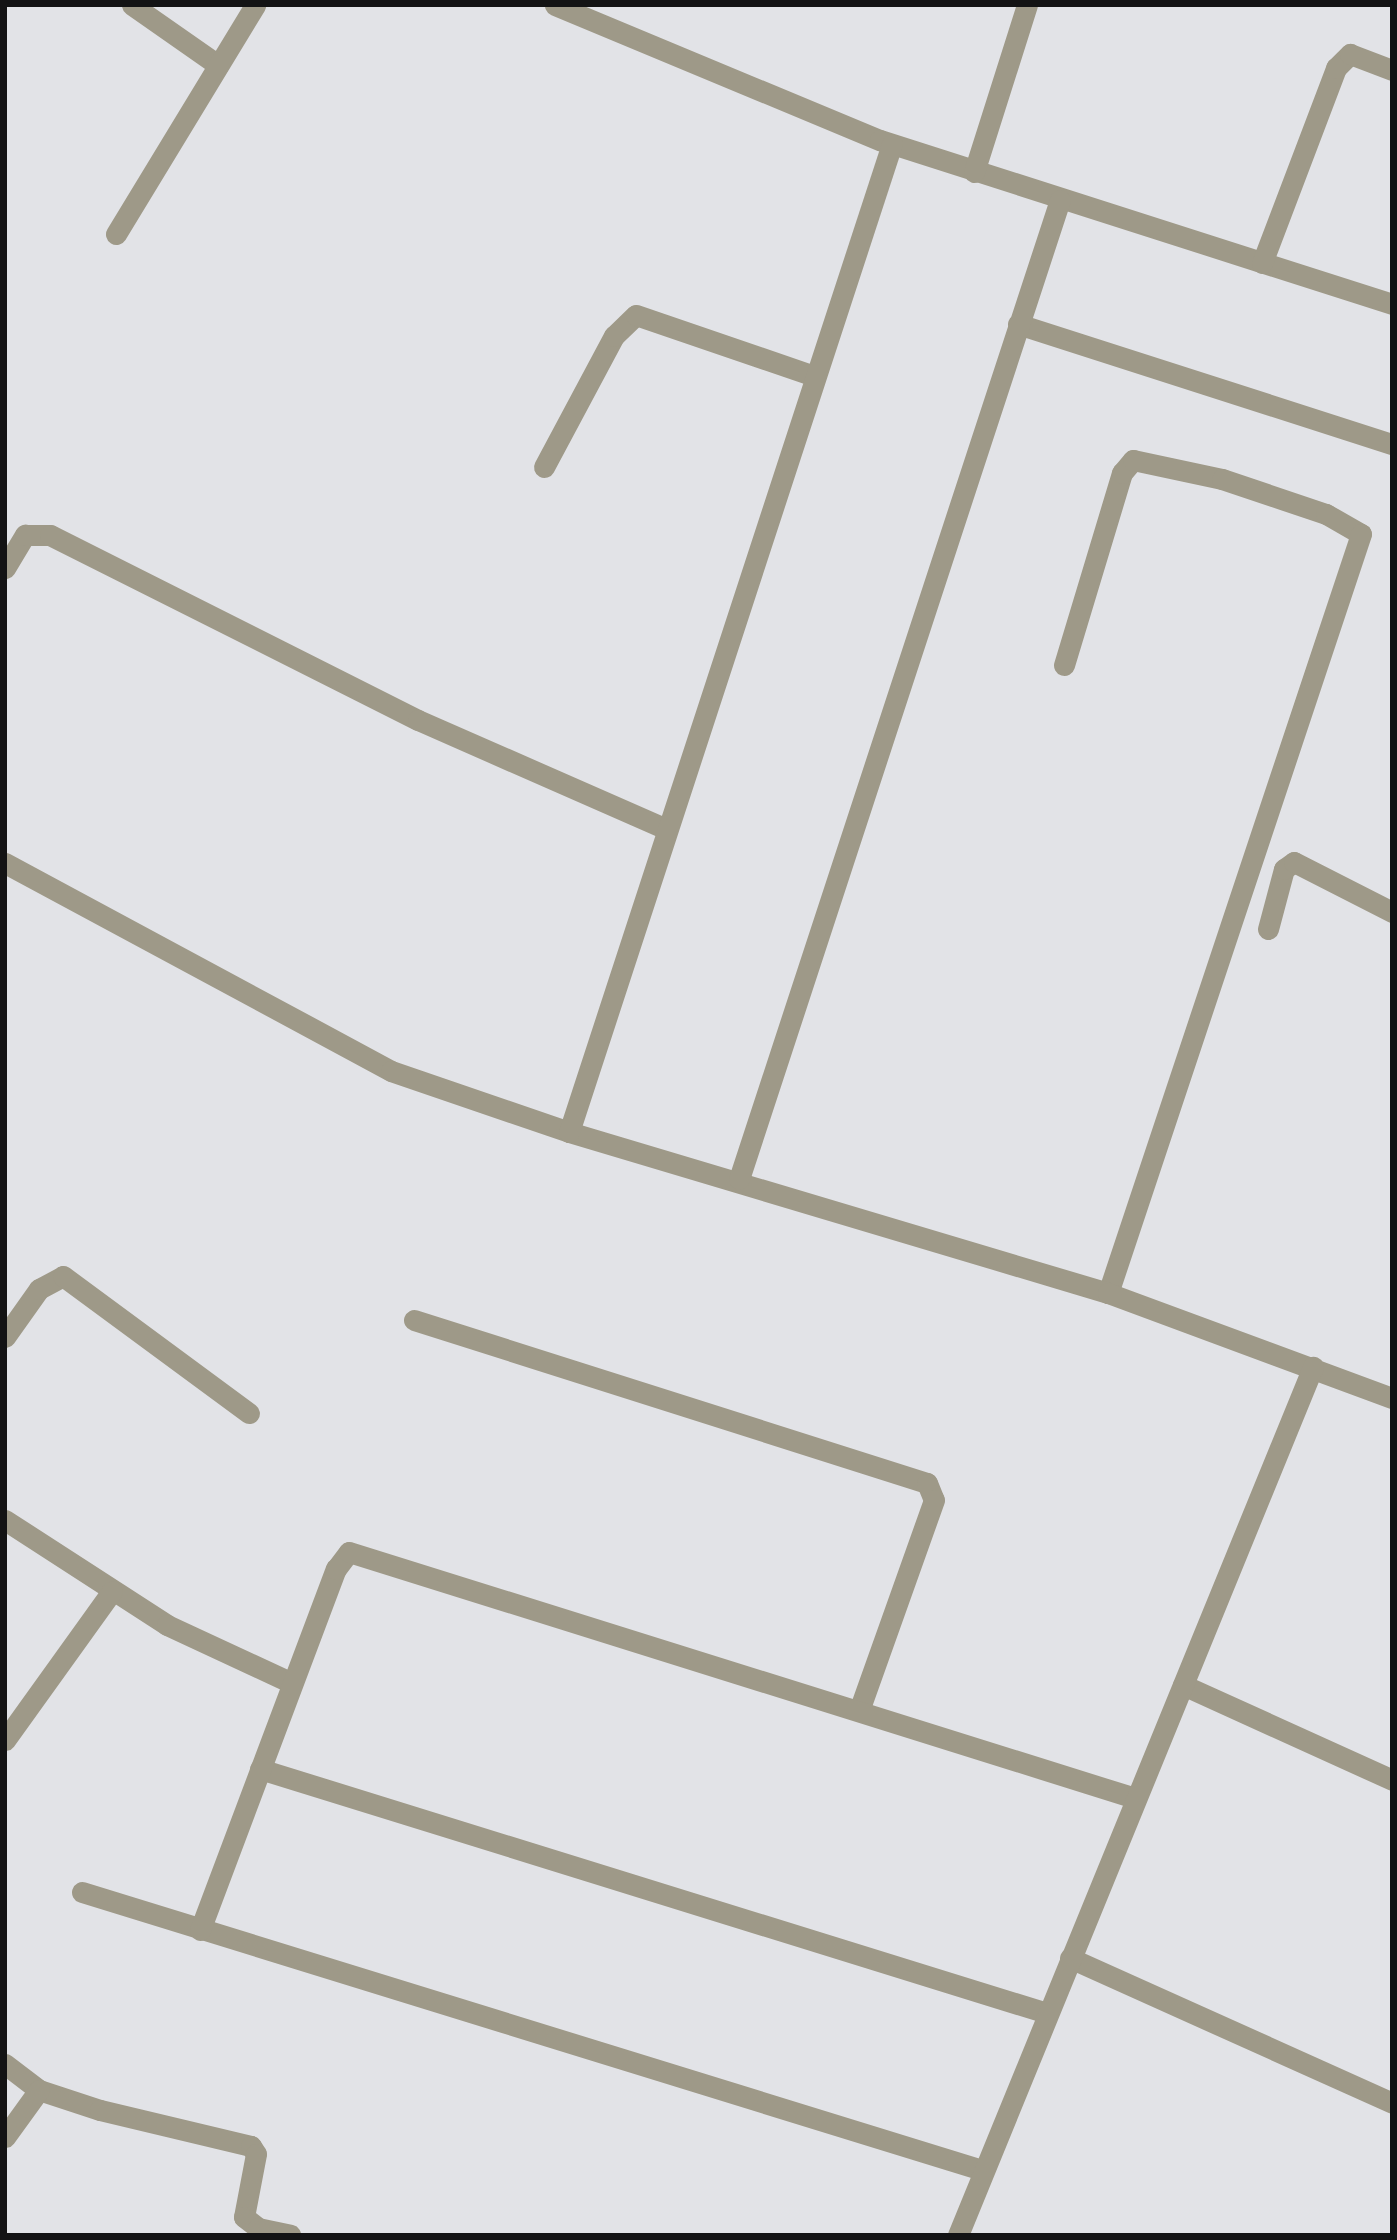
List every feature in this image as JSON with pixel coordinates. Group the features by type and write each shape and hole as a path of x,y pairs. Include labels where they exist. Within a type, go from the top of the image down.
{"street":[{"path":"132,5 218,65"},
{"path":"116,234 255,5"},
{"path":"555,5 892,144 1060,200 1392,304"},
{"path":"974,172 1027,5"},
{"path":"1262,263 1336,68 1350,54 1392,70"},
{"path":"569,1132 664,828 892,144"},
{"path":"739,1179 1060,200"},
{"path":"544,467 614,336 636,315 814,376"},
{"path":"1018,324 1392,444"},
{"path":"1064,665 1122,473 1133,460 1222,479 1326,514 1362,534 1108,1293"},
{"path":"5,568 24,535 50,535 418,720 664,828"},
{"path":"1268,929 1283,869 1294,862 1392,912"},
{"path":"5,863 358,1055 569,1132 739,1179 1108,1293 1392,1398"},
{"path":"5,1337 39,1289 63,1276 249,1413"},
{"path":"414,1320 927,1483 933,1500 860,1708"},
{"path":"958,2235 982,2170 1313,1367"},
{"path":"5,1520 112,1591 202,1643 292,1683"},
{"path":"200,1930 336,1569 349,1552 860,1708 1135,1798"},
{"path":"5,1740 112,1591"},
{"path":"1183,1685 1392,1780"},
{"path":"260,1769 1047,2013"},
{"path":"82,1892 982,2170"},
{"path":"1070,1958 1392,2104"},
{"path":"5,2064 39,2090 251,2146 256,2154 244,2217 258,2228 290,2235"},
{"path":"5,2137 39,2090"}]}
